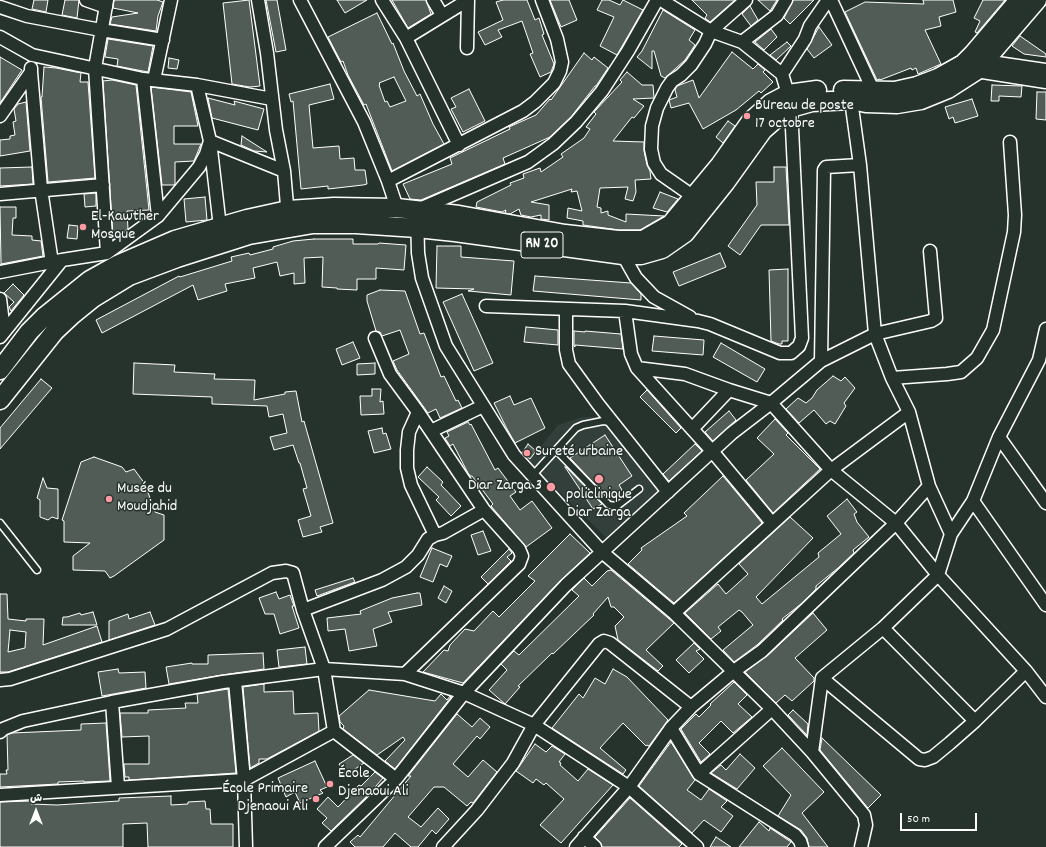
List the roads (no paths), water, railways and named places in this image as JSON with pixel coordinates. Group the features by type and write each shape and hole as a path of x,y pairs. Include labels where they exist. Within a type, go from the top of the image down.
{"main road":[{"name":"RN 20","path":"0,370 44,317 90,280 117,264 175,240 247,219 288,219 313,224 356,224 417,228 623,256 641,256 662,249 685,233 725,183 763,130 789,101 820,89 895,91 917,86 974,63 1019,0"},
{"name":"RN 20","path":"0,400 56,331 72,314 93,298 129,276 177,258 249,235 288,219 334,207 397,208 417,210 459,215 565,234 618,240 643,240 671,224 720,165 751,121 771,103 789,101 812,102 851,100 866,103 897,104 921,100 948,89 1037,0"}],"street":[{"path":"86,0 107,3 95,68 107,253"},
{"path":"158,216 149,80 163,40 171,0"},
{"path":"258,0 267,53 276,130 284,171 288,219"},
{"path":"300,0 364,122 388,181 397,208"},
{"path":"382,0 406,38 459,145"},
{"path":"433,0 442,15"},
{"path":"406,38 468,0 467,48"},
{"path":"388,181 523,111 535,102 554,83 560,72 562,62 558,39 542,0"},
{"path":"657,0 628,51 602,92 576,122 553,144 528,162 417,210 418,253 422,278 446,346 514,455 602,552 674,613 772,709 812,752 864,816 866,825 861,847"},
{"path":"486,306 625,312 698,321 710,324 780,353 791,353 799,346 802,338 789,101 782,74 742,42 711,31 661,0"},
{"path":"694,198 661,174 654,163 651,149 652,126 657,108 672,81 681,75 690,65 705,44 711,31 746,0"},
{"path":"782,74 805,39 810,26 830,0 872,90"},
{"path":"742,42 777,15 781,2"},
{"path":"0,7 27,16 163,40"},
{"path":"0,36 32,55 149,80 197,86 272,99"},
{"path":"2,334 57,262 41,189 31,72 32,55"},
{"path":"974,63 1046,70"},
{"path":"974,63 1046,82"},
{"path":"0,116 31,72"},
{"path":"197,86 210,141 220,228"},
{"path":"851,100 860,165 875,334 892,378 909,412 929,486 951,534"},
{"path":"210,141 284,171"},
{"path":"0,272 107,253 158,216 199,167 206,154 210,141"},
{"path":"892,378 961,372 977,358 993,330 1014,232 1015,215 1010,142"},
{"path":"821,361 824,170 826,167 860,165"},
{"path":"0,194 41,189 103,185"},
{"path":"324,847 396,780 464,693 566,585 732,433 771,403 821,361 875,334 931,321 936,318 930,251"},
{"path":"623,256 636,278 654,297 698,321"},
{"path":"0,299 2,334"},
{"path":"566,309 566,350 570,364 614,424 668,492"},
{"path":"625,312 631,354 637,368 712,451 772,523"},
{"path":"812,752 822,678 883,628 938,575 951,534 973,501 999,437 1039,360 1046,329"},
{"path":"374,338 390,374 418,412 484,510 519,549 522,556 519,564 405,674"},
{"path":"637,368 685,374 771,403 831,470 896,523 938,575 1026,671 1046,697"},
{"path":"692,429 729,390"},
{"path":"431,431 483,406"},
{"path":"418,412 409,432 407,468 411,485 435,535"},
{"path":"674,613 831,470 909,412"},
{"path":"999,437 1046,503"},
{"path":"576,847 629,787 671,728 691,707 734,671 762,651 896,523 929,486"},
{"path":"973,501 1046,605"},
{"path":"303,610 326,603 382,580 406,567 418,555 428,539 435,535 444,533 484,510"},
{"path":"0,680 10,679 167,630 272,573 289,571 293,574 303,610 324,669 334,731 396,780"},
{"path":"883,628 976,721"},
{"path":"443,847 478,810 513,763 534,725 599,644 604,641 610,643 691,707"},
{"path":"0,732 3,729 23,721 112,702 235,681 324,669 405,674 464,693 534,725 629,787 697,847"},
{"path":"822,678 919,759 926,760 934,757 976,721 1026,671"},
{"path":"235,681 244,780 246,847"},
{"path":"112,702 118,787"},
{"path":"699,774 772,709"},
{"path":"671,728 699,774 795,835 800,841 802,847"},
{"path":"0,795 244,780 334,731"},
{"path":"584,837 595,847"}],"lane":[{"path":"533,475 576,428 603,421 614,424"},
{"path":"556,450 609,505 617,506 639,489"},
{"path":"0,523 37,570"}],"place":[{"name":"BUreau de poste 17 octobre","path":"747,116"},
{"name":"El-Kawther Mosque","path":"83,227"},
{"name":"Sureté urbaine","path":"527,453"},
{"name":"policlinique Diar Zarga","path":"599,479"},
{"name":"Diar Zarga 3","path":"551,487"},
{"name":"Musée du Moudjahid","path":"109,499"},
{"name":"École Djenaoui Ali","path":"330,784"},
{"name":"École Primaire Djenaoui Ali","path":"316,799"}]}
